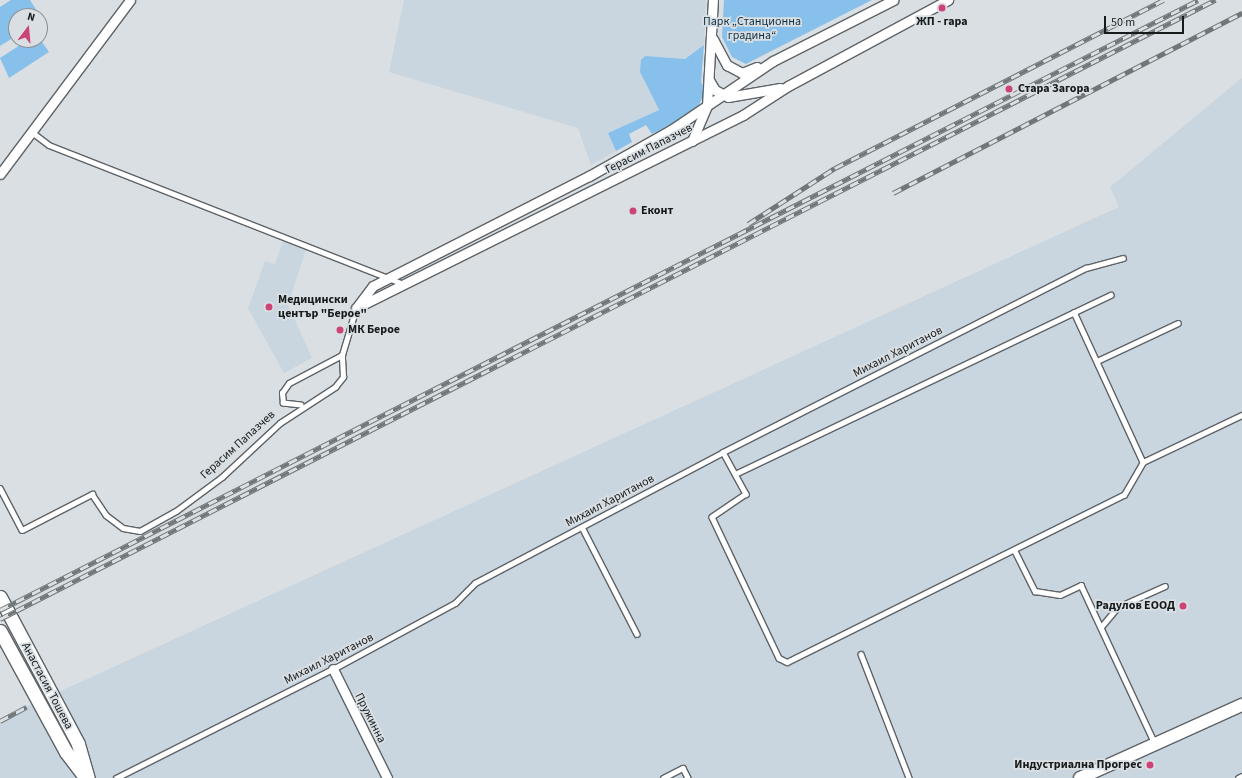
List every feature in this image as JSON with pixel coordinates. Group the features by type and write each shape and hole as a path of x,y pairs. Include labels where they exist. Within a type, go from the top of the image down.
{"main road":[{"name":"Анастасия Тошева","path":"0,597 78,744 86,778"},
{"name":"Анастасия Тошева","path":"0,631 66,752 86,778"}],"street":[{"path":"0,174 130,0"},
{"path":"692,141 707,106 713,0"},
{"name":"Герасим Папазчев","path":"356,308 743,115 788,86 948,0"},
{"name":"Герасим Папазчев","path":"356,308 373,286 589,176 707,106 773,61 888,1"},
{"path":"712,34 727,65 742,73 773,61"},
{"path":"709,80 722,95 738,98 788,86"},
{"path":"589,176 598,188"},
{"name":"Пружинна","path":"332,669 387,778"},
{"path":"1080,778 1242,705"}],"lane":[{"path":"32,132 49,145 391,278 402,284"},
{"name":"Михаил Хаританов","path":"116,778 332,669 455,603 474,583 723,452 1086,268 1123,258"},
{"path":"736,474 1110,295"},
{"name":"Герасим Папазчев","path":"0,488 22,530 92,494 106,515 123,528 140,531 176,511 222,477 303,405 339,382 343,377 342,355 356,308"},
{"path":"1074,312 1143,462"},
{"path":"1097,361 1178,323"},
{"name":"Герасим Папазчев","path":"303,405 292,407 283,403 282,393 289,383 342,355"},
{"path":"723,452 746,494 712,517 782,661 1015,551 1124,495 1143,462 1242,415"},
{"path":"582,527 637,634"},
{"path":"1015,551 1035,591 1060,595 1081,585 1155,744"},
{"path":"1101,627 1118,607 1165,586"},
{"path":"861,654 910,778"},
{"path":"663,778 683,768 688,778"},
{"path":"1238,778 1242,776"}],"shaded area":[{"path":"404,0 706,0 704,45 685,59 645,56 643,80 659,110 608,133 616,151 591,165 578,128 389,72"},
{"path":"1242,78 1242,778 0,778 0,724 26,707 1119,207 1110,187"},
{"name":"Медицински център \"Берое\"","path":"283,241 306,249 288,305 312,358 284,373 248,308 265,261 275,264"}],"green space":[{"path":"11,0 30,0 35,8 8,8 8,41 0,46 0,7"},
{"name":"Парк „Станционна градина“","path":"724,0 872,0 746,64 732,57 722,37"},
{"path":"704,45 701,82 706,91 695,112 652,134 646,125 629,134 632,142 616,151 608,133 659,110 640,72 641,60 645,56 685,59"},
{"path":"16,48 46,48 49,52 9,78 0,58"}],"railway":[{"path":"748,224 835,168 1163,0"},
{"path":"0,610 1198,0"},
{"path":"0,619 1215,0"},
{"path":"893,193 1242,13"},
{"path":"0,721 26,707"}],"place":[{"name":"ЖП - гара","path":"942,8"},
{"name":"Стара Загора","path":"1009,89"},
{"name":"Еконт","path":"633,211"},
{"name":"Медицински център \"Берое\"","path":"269,307"},
{"name":"МК Берое","path":"340,330"},
{"name":"Радулов ЕООД","path":"1183,606"},
{"name":"Индустриална Прогрес","path":"1150,765"}]}
